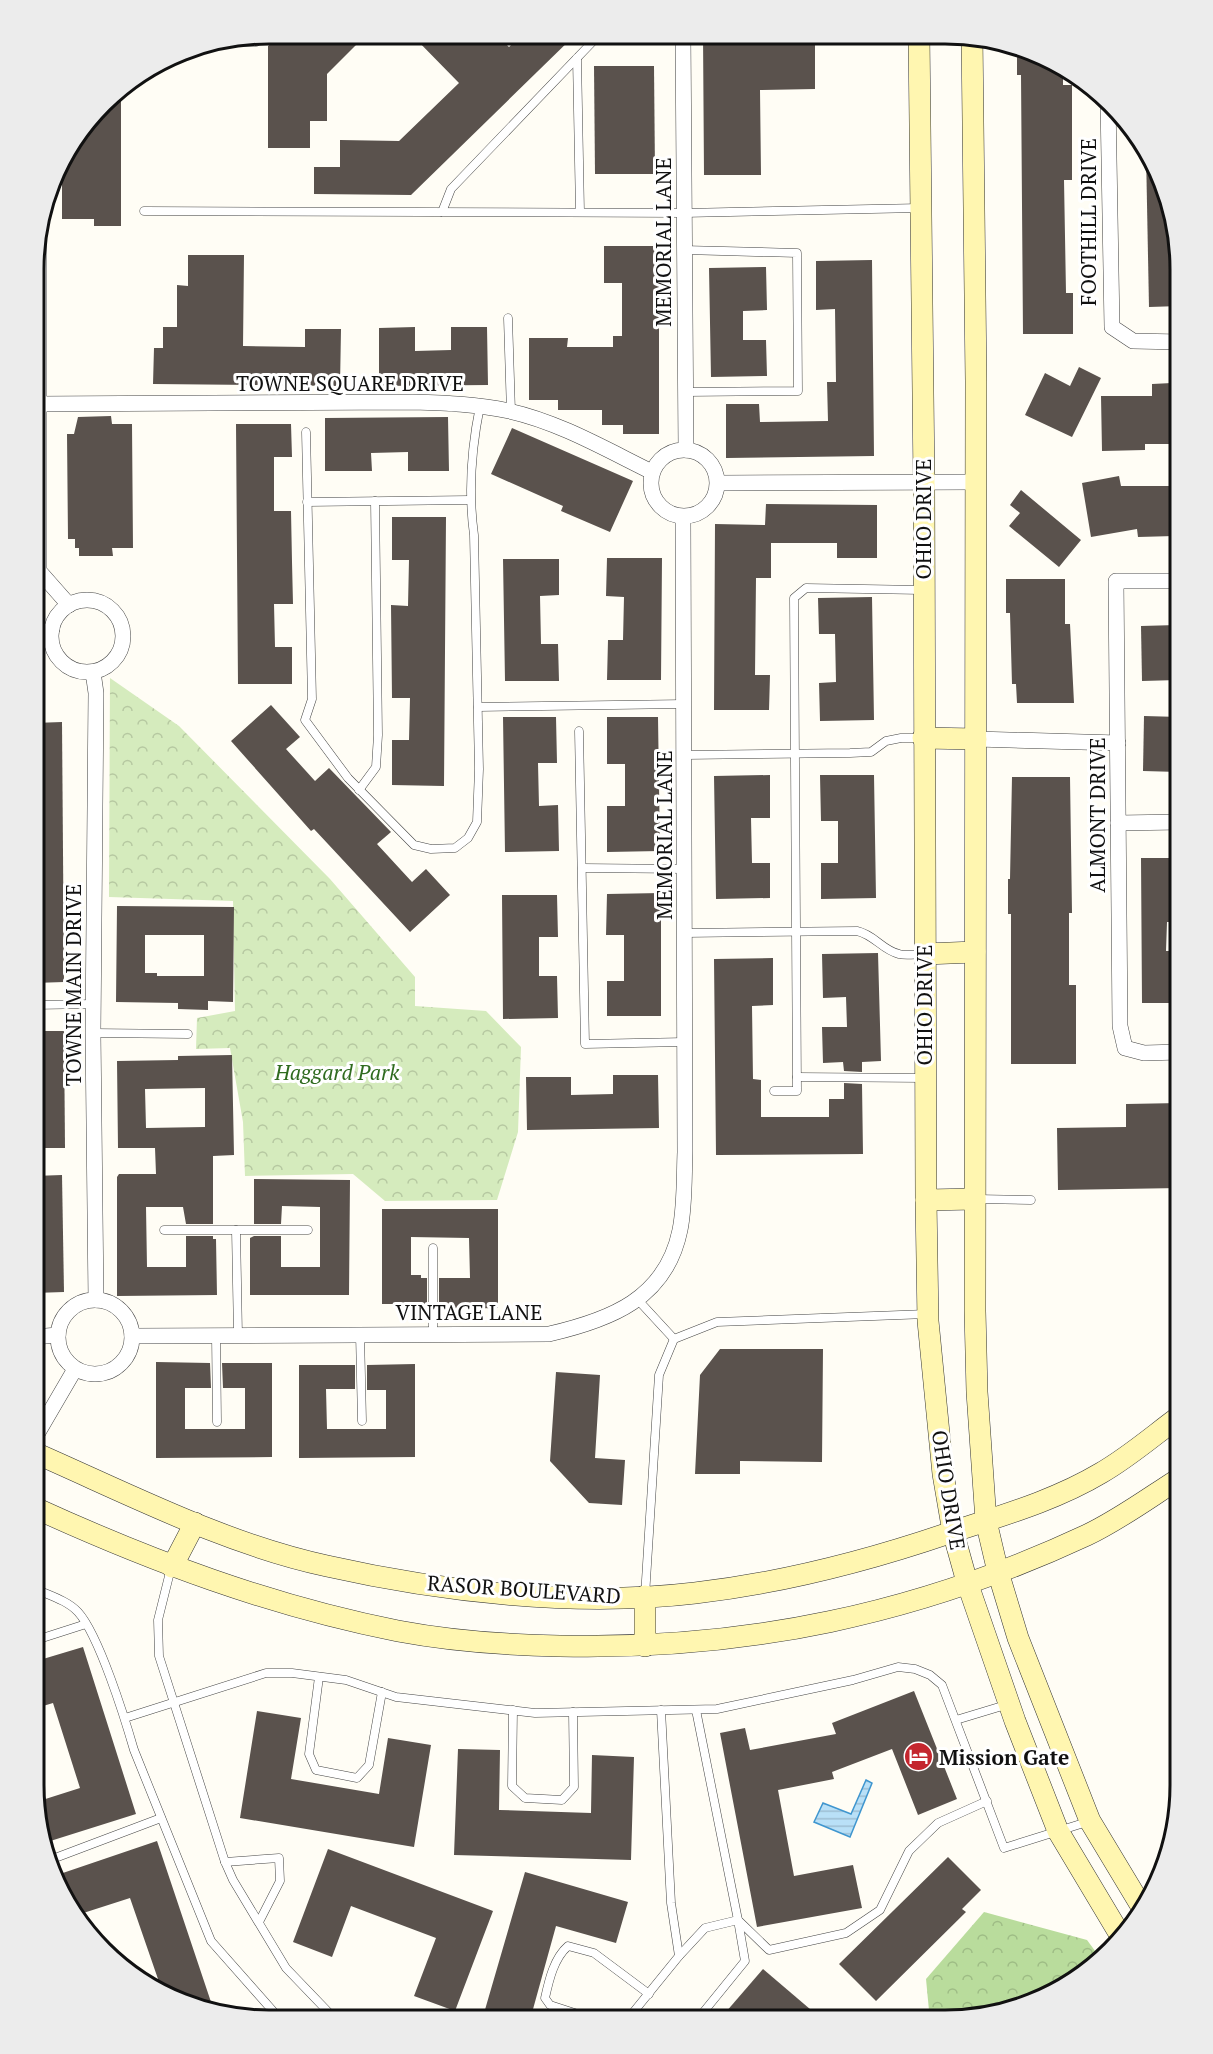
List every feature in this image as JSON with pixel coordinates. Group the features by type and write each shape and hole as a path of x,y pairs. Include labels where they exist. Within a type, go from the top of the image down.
{"main road":[{"name":"OHIO DRIVE","path":"919,44 924,482 926,1200 928,1314 943,1474 952,1532 1009,1704 1058,1831 1117,1930"},
{"name":"OHIO DRIVE","path":"972,45 976,482 975,1199 977,1392 986,1521 998,1572 1018,1638 1090,1821 1138,1900"},
{"path":"923,738 976,739"},
{"path":"924,954 975,952"},
{"path":"926,1200 975,1199"},
{"name":"RASOR BOULEVARD","path":"44,1457 195,1523 260,1547 326,1566 466,1589 565,1597 645,1596 692,1594 754,1585 855,1561 986,1521 1100,1474 1170,1423"},
{"path":"44,1512 172,1567 305,1609 399,1631 524,1645 645,1646 783,1633 894,1607 998,1572 1090,1534 1170,1484"},
{"path":"172,1567 195,1523"},
{"path":"645,1596 645,1646"}],"street":[{"name":"MEMORIAL LANE","path":"683,44 686,450"},
{"name":"FOOTHILL DRIVE","path":"1108,114 1110,319 1112,327 1123,337 1133,341 1170,342"},
{"name":"TOWNE SQUARE DRIVE","path":"44,404 413,402 480,406 511,412 582,437 652,472"},
{"path":"686,450 706,459 714,468 719,483 716,496 708,505 696,514 684,517 663,509 656,501 652,492 652,472 660,460 672,452 686,450"},
{"path":"719,483 976,482"},
{"name":"MEMORIAL LANE","path":"684,517 685,1152"},
{"path":"44,578 69,605"},
{"name":"ALMONT DRIVE","path":"1170,581 1116,581 1120,1026 1125,1048 1144,1053 1170,1052"},
{"path":"94,601 106,605 121,624 123,637 121,649 115,660 105,668 93,672 77,671 64,663 54,651 52,629 60,612 69,605 94,601"},
{"path":"44,632 52,629"},
{"name":"TOWNE MAIN DRIVE","path":"93,672 96,693 93,1033 96,1300"},
{"path":"976,739 1118,743"},
{"path":"1118,823 1170,822"},
{"name":"VINTAGE LANE","path":"132,1336 549,1334 586,1326 616,1314 638,1300 666,1266 676,1248 681,1228 685,1152"},
{"path":"96,1300 109,1302 120,1309 128,1320 132,1336 129,1352 117,1367 96,1374 75,1369 62,1356 58,1335 61,1322 70,1309 79,1303 96,1300"},
{"path":"44,1336 58,1335"},
{"path":"44,1422 75,1369"}],"lane":[{"path":"442,212 451,189 590,44"},
{"path":"577,58 580,213"},
{"path":"144,211 684,213 920,208"},
{"path":"684,250 797,253 798,391 684,392"},
{"path":"508,318 511,412"},
{"path":"306,432 312,699 305,720 359,790 414,845 431,849 455,848 468,838 477,822 478,707 474,535 470,500 472,445 480,406"},
{"path":"307,502 470,500"},
{"path":"359,790 376,767 378,735 375,501"},
{"path":"774,1091 797,1091 794,598 806,588 923,590"},
{"path":"478,707 684,704"},
{"path":"579,731 585,1044 684,1042"},
{"path":"685,755 871,752 886,741 923,738"},
{"path":"582,868 685,869"},
{"path":"686,933 857,931 870,934 883,946 898,954 924,954"},
{"path":"44,1005 94,1004"},
{"path":"93,1033 188,1034"},
{"path":"797,1077 924,1078"},
{"path":"975,1199 1031,1200"},
{"path":"164,1230 308,1230"},
{"path":"236,1230 238,1335"},
{"path":"433,1248 433,1334"},
{"path":"638,1300 674,1339"},
{"path":"645,1596 659,1375 674,1339 717,1322 928,1314"},
{"path":"360,1334 362,1420"},
{"path":"216,1335 217,1422"},
{"path":"172,1567 158,1620 159,1656 176,1703 225,1862 286,1968 326,2010"},
{"path":"44,1593 69,1604 86,1624 125,1718 134,1750 161,1818 212,1941 272,2010"},
{"path":"44,1637 86,1624"},
{"path":"125,1718 266,1672 346,1680 396,1697 513,1710 573,1712 717,1709 784,1696 898,1667 915,1669 930,1675 942,1685 1005,1848 1090,1821"},
{"path":"319,1677 309,1754 316,1770 357,1778 369,1765 382,1692"},
{"path":"956,1720 1009,1704"},
{"path":"513,1710 512,1786 525,1798 562,1800 574,1787 573,1712"},
{"path":"661,1710 671,1903 679,1956"},
{"path":"696,1710 745,1961 705,2010"},
{"path":"738,1920 769,1950 846,1933 880,1910 909,1851 932,1828 987,1802"},
{"path":"55,1858 161,1818"},
{"path":"225,1862 279,1858 280,1881 259,1922"},
{"path":"635,2010 705,1928 738,1920"},
{"path":"565,2010 550,2005 545,1998 550,1977 562,1951 568,1946 594,1953 649,1994"}],"green space":[{"name":"Haggard Park","path":"110,678 179,726 330,879 415,977 415,1006 486,1011 521,1047 518,1132 497,1200 385,1201 353,1174 245,1176 243,1122 230,1048 196,1049 197,1018 235,1011 233,901 109,897"},
{"path":"984,1912 1087,1940 1096,1952 1069,1973 1044,1987 1017,1999 974,2009 929,2010 926,1979"}],"water":[{"path":"866,1780 872,1783 850,1837 814,1822 823,1803 851,1814"}],"building":[{"path":"270,44 357,44 327,74 327,121 310,121 310,148 268,148 268,46"},
{"path":"421,44 506,44 509,47 512,44 566,44 411,195 314,194 314,167 340,167 340,140 399,141 459,83"},
{"path":"703,44 815,44 815,89 760,90 761,175 704,175"},
{"path":"1017,55 1063,78 1063,85 1072,85 1072,180 1064,180 1066,293 1073,293 1073,334 1023,334 1021,75 1017,75"},
{"path":"594,66 654,66 655,174 595,174"},
{"path":"121,98 121,226 94,226 94,219 62,219 62,181 67,169 81,144 99,120"},
{"path":"1146,170 1162,210 1168,239 1170,269 1170,306 1149,307"},
{"path":"604,246 659,246 659,434 623,434 623,425 602,425 602,410 558,410 558,400 529,400 529,338 568,338 567,347 613,347 613,336 622,336 622,283 604,283"},
{"path":"188,255 244,255 243,346 305,347 305,329 341,329 340,386 153,384 154,348 163,348 163,327 177,327 177,285 188,286"},
{"path":"872,260 874,456 726,458 726,404 759,404 760,422 828,421 827,382 836,382 835,309 816,310 816,261"},
{"path":"766,267 767,310 743,311 743,340 766,340 767,376 711,377 709,268"},
{"path":"415,327 415,351 451,350 451,327 487,327 488,385 379,386 379,328"},
{"path":"1079,367 1101,378 1072,437 1025,415 1045,373 1070,386"},
{"path":"1170,383 1170,444 1145,444 1145,450 1102,451 1101,396 1152,396 1152,384"},
{"path":"111,416 112,424 132,424 133,548 112,548 113,556 79,556 79,548 75,548 75,539 68,539 67,434 74,434 78,417"},
{"path":"448,417 449,471 408,471 408,452 371,453 372,471 325,471 325,418"},
{"path":"236,424 291,424 292,457 274,457 274,511 291,511 293,604 274,604 275,647 292,647 292,684 238,684"},
{"path":"512,428 633,481 610,532 561,511 563,506 491,474"},
{"path":"1119,476 1121,486 1170,486 1170,536 1138,537 1137,529 1091,537 1082,483"},
{"path":"1021,490 1081,540 1059,567 1009,526 1020,513 1010,505"},
{"path":"766,504 877,505 877,558 837,558 837,543 771,543 771,578 756,578 755,675 770,675 769,710 714,710 715,524 765,525"},
{"path":"392,517 446,517 444,786 392,785 392,740 409,740 410,698 392,698 391,605 408,606 409,560 392,560"},
{"path":"607,558 662,558 661,680 607,680 608,640 623,640 624,597 606,596"},
{"path":"503,559 559,559 559,595 540,596 541,644 558,644 559,681 505,681"},
{"path":"1006,579 1065,579 1065,624 1070,624 1074,703 1017,703 1016,684 1012,684 1010,613 1006,613"},
{"path":"872,597 874,720 820,721 819,683 836,682 835,634 819,634 818,598"},
{"path":"1170,625 1170,680 1142,681 1141,626"},
{"path":"271,705 300,737 286,749 315,781 329,768 391,832 377,844 412,882 426,869 450,895 410,932 314,829 311,831 231,741"},
{"path":"1144,716 1170,717 1170,772 1143,771"},
{"path":"503,717 556,717 557,763 538,763 539,806 558,805 559,851 505,852"},
{"path":"607,717 658,717 660,851 607,852 607,806 625,806 625,764 607,764"},
{"path":"62,722 64,982 44,983 44,723"},
{"path":"770,775 770,818 751,818 752,863 770,863 770,898 716,899 714,776"},
{"path":"820,775 874,775 876,898 821,899 821,863 838,863 838,821 821,821"},
{"path":"1012,777 1070,777 1072,913 1069,913 1069,985 1076,985 1076,1064 1011,1064 1011,914 1008,914 1008,879 1010,879"},
{"path":"1141,858 1170,858 1170,922 1167,922 1166,951 1170,951 1170,1003 1142,1003"},
{"path":"661,893 661,1016 607,1016 607,981 624,981 624,935 606,935 607,894"},
{"path":"502,895 557,895 558,937 539,937 539,976 557,976 558,1018 503,1019"},
{"path":"117,906 234,907 233,1002 208,1001 208,1010 178,1009 178,1003 116,1002","holes":["145,935 204,935 204,976 157,976 157,973 145,973"]},
{"path":"878,953 881,1061 862,1062 862,1072 844,1071 843,1062 823,1063 822,1027 847,1027 846,997 823,998 822,954"},
{"path":"773,958 773,1005 752,1006 753,1079 761,1080 761,1117 829,1117 829,1099 844,1099 844,1083 862,1084 863,1154 716,1155 714,959"},
{"path":"44,1031 64,1031 65,1148 44,1148"},
{"path":"232,1055 234,1155 213,1156 213,1224 186,1224 183,1207 146,1207 147,1267 186,1267 186,1236 213,1236 213,1239 216,1239 217,1295 117,1296 117,1177 119,1174 156,1174 155,1148 118,1148 117,1061 178,1060 178,1056","holes":["205,1088 205,1127 146,1128 145,1089"]},
{"path":"613,1075 658,1075 659,1128 527,1130 526,1077 571,1077 571,1095 613,1094"},
{"path":"1170,1103 1170,1188 1058,1190 1057,1128 1126,1127 1126,1104"},
{"path":"62,1175 64,1292 44,1293 44,1176"},
{"path":"254,1179 350,1180 349,1295 250,1295 250,1238 254,1236 281,1236 281,1267 320,1267 320,1207 282,1206 281,1224 254,1224"},
{"path":"382,1209 498,1209 498,1308 442,1309 442,1304 439,1304 439,1278 470,1278 469,1238 411,1237 411,1275 421,1275 421,1278 427,1278 427,1304 382,1304"},
{"path":"720,1349 823,1349 822,1462 740,1461 740,1474 695,1474 700,1375"},
{"path":"156,1362 210,1363 211,1388 185,1388 185,1429 245,1429 245,1388 223,1388 222,1363 272,1363 272,1457 156,1458"},
{"path":"415,1364 415,1457 299,1458 299,1365 355,1365 355,1389 326,1389 327,1429 386,1429 386,1390 367,1390 367,1365"},
{"path":"556,1372 600,1375 595,1458 625,1460 622,1505 589,1503 550,1461"},
{"path":"83,1647 136,1814 50,1841 44,1799 80,1788 53,1703 44,1706 44,1659"},
{"path":"914,1691 957,1799 918,1815 892,1749 832,1772 834,1779 778,1790 794,1876 853,1865 862,1908 757,1927 720,1733 745,1728 750,1750 836,1734 832,1723"},
{"path":"257,1711 301,1718 291,1779 379,1794 388,1738 431,1745 414,1847 240,1818"},
{"path":"458,1749 500,1750 499,1810 591,1813 592,1755 634,1757 631,1860 454,1855"},
{"path":"157,1841 211,2003 196,1999 156,1980 158,1979 130,1898 83,1913 62,1873"},
{"path":"328,1849 493,1911 455,2010 414,1996 436,1938 351,1906 332,1957 293,1942"},
{"path":"948,1857 981,1890 962,1909 966,1912 876,2001 839,1964"},
{"path":"525,1872 628,1902 616,1943 556,1926 533,2010 485,2010"},
{"path":"763,1969 811,2010 728,2010"}],"place":[{"name":"Mission Gate","path":"918,1757"}]}
